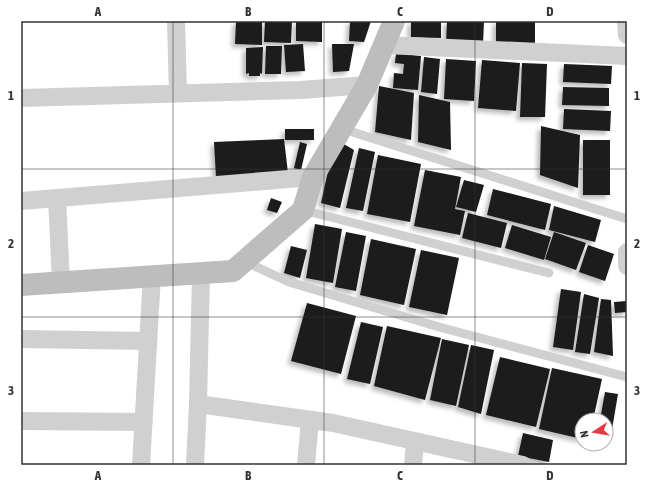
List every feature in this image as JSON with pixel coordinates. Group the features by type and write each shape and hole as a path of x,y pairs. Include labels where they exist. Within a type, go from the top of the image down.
{"street":[{"path":"176,21 178,93"},
{"path":"21,285 232,271 304,210 313,177 343,129 367,85 394,21"},
{"path":"626,21 627,35"},
{"path":"385,44 627,56"},
{"path":"21,98 301,90 367,85"},
{"path":"21,201 313,177"},
{"path":"57,198 61,282"},
{"path":"627,252 627,266"},
{"path":"195,465 201,273"},
{"path":"141,465 152,276"},
{"path":"21,339 148,341"},
{"path":"198,404 333,423 517,464"},
{"path":"306,465 310,420"},
{"path":"21,421 144,422"},
{"path":"412,465 415,441"}],"lane":[{"path":"343,129 627,218"},
{"path":"304,210 549,274"},
{"path":"244,261 289,282 439,328 627,377"}],"building":[{"path":"236,21 262,21 262,45 235,44"},
{"path":"265,21 292,21 291,43 264,42"},
{"path":"296,21 322,21 322,42 296,41"},
{"path":"350,21 371,21 364,42 349,41"},
{"path":"411,21 441,21 441,38 411,37"},
{"path":"447,21 484,21 483,44 446,43"},
{"path":"496,21 535,21 535,46 496,45"},
{"path":"303,44 305,71 286,72 284,45"},
{"path":"332,44 354,44 349,71 333,72"},
{"path":"266,46 282,46 281,74 265,74"},
{"path":"263,47 262,74 260,73 260,76 249,76 249,73 246,74 246,48"},
{"path":"396,53 421,56 418,90 393,88 394,73 403,74 404,64 395,63"},
{"path":"424,57 440,59 437,94 421,92"},
{"path":"446,59 476,61 474,101 444,99"},
{"path":"482,60 520,63 516,111 478,108"},
{"path":"522,63 547,64 545,117 520,117"},
{"path":"564,64 612,66 611,84 563,82"},
{"path":"379,86 414,93 411,140 375,132"},
{"path":"563,87 609,88 609,106 562,105"},
{"path":"419,95 450,102 451,150 418,142"},
{"path":"564,109 611,111 610,131 563,129"},
{"path":"541,126 580,135 578,188 540,175"},
{"path":"285,129 314,129 314,140 285,140"},
{"path":"284,139 288,173 216,177 214,142"},
{"path":"583,140 610,140 610,195 583,195"},
{"path":"300,142 307,144 301,170 294,168"},
{"path":"342,143 354,150 340,208 321,203 328,171"},
{"path":"359,148 375,152 363,211 346,208"},
{"path":"378,155 421,164 410,222 367,214"},
{"path":"425,170 461,177 455,209 465,211 460,235 414,226"},
{"path":"464,180 484,185 476,212 456,207"},
{"path":"493,189 551,204 545,230 487,215"},
{"path":"271,198 282,202 277,213 267,210"},
{"path":"554,206 601,220 595,242 549,230"},
{"path":"468,213 507,223 501,248 462,238"},
{"path":"315,224 342,229 333,283 306,278"},
{"path":"512,225 551,237 544,260 505,248"},
{"path":"346,232 366,236 356,291 335,287"},
{"path":"554,232 586,243 576,270 545,259"},
{"path":"371,239 416,249 404,305 360,295"},
{"path":"588,245 614,254 605,281 579,272"},
{"path":"291,246 307,250 300,278 284,273"},
{"path":"421,250 459,258 447,315 409,307"},
{"path":"561,289 581,292 573,350 553,347"},
{"path":"584,294 599,298 590,354 575,352"},
{"path":"601,299 611,300 613,356 594,352"},
{"path":"627,301 627,312 615,313 614,302"},
{"path":"307,303 356,316 341,374 291,361"},
{"path":"361,322 383,327 370,384 347,379"},
{"path":"387,326 441,338 425,400 374,386"},
{"path":"442,339 469,345 456,406 430,400"},
{"path":"471,345 494,350 481,414 458,407"},
{"path":"500,357 550,369 536,427 486,415"},
{"path":"552,368 602,379 595,412 574,412 574,437 539,429"},
{"path":"605,392 618,394 614,418 614,412 601,412"},
{"path":"523,433 553,440 549,462 518,456"}]}
